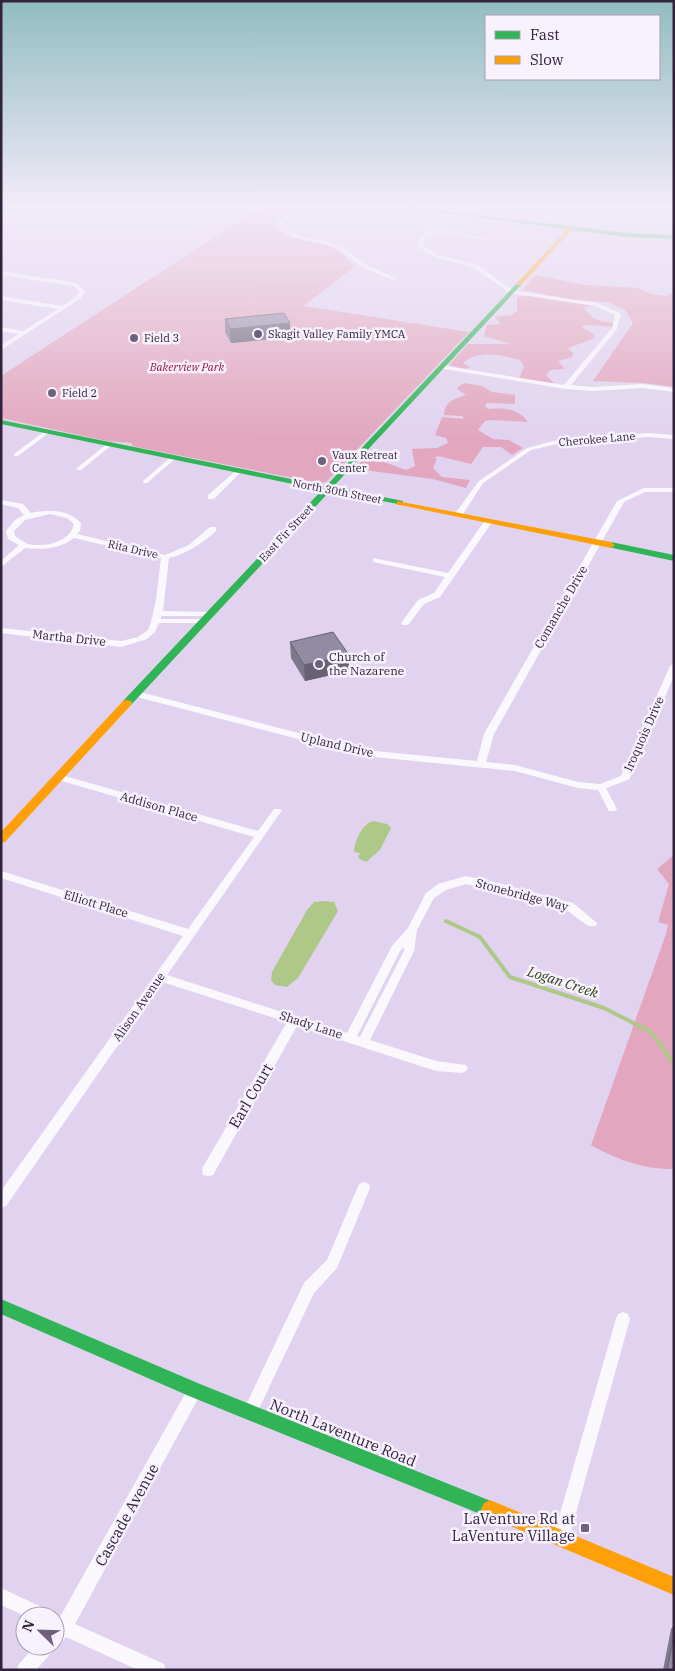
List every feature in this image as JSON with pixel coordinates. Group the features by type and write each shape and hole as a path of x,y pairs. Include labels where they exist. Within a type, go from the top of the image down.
{"street":[{"path":"1,348 79,296 82,291 76,285 70,284"},
{"path":"501,284 512,292 597,306 618,314 615,328 566,387"},
{"name":"East Fir Street","path":"1,839 519,284"},
{"path":"1,298 62,308"},
{"path":"1,329 24,333"},
{"path":"440,367 566,387 593,389 642,386 674,390"},
{"name":"North 30th Street","path":"1,422 674,558"},
{"path":"16,455 47,432"},
{"name":"Cherokee Lane","path":"458,515 481,482 529,449 561,441 648,435 674,437"},
{"path":"79,469 109,445"},
{"path":"145,482 173,458"},
{"path":"211,497 239,471"},
{"name":"Comanche Drive","path":"482,764 489,734 621,501 644,490 674,490"},
{"path":"1,502 20,506 29,516"},
{"path":"50,512 70,516 79,525 79,530 75,536 52,546 24,545 10,537 10,531 13,525 29,516 50,512"},
{"path":"405,623 421,602 437,595 489,521"},
{"path":"165,557 182,553 213,529"},
{"name":"Rita Drive","path":"75,536 165,557 158,617 150,636 137,641"},
{"path":"1,565 24,545"},
{"path":"376,560 450,576"},
{"path":"158,617 206,618"},
{"name":"Martha Drive","path":"1,630 121,644 137,641"},
{"name":"Iroquois Drive","path":"600,787 625,778 674,666"},
{"name":"Upland Drive","path":"136,694 364,753 515,768 578,785 600,787"},
{"name":"Addison Place","path":"58,778 260,836"},
{"path":"600,787 612,809"},
{"name":"Alison Avenue","path":"1,1202 277,811"},
{"name":"Elliott Place","path":"1,874 191,934"},
{"name":"Stonebridge Way","path":"350,1038 396,949 412,930 430,896 442,887 466,880 569,906 592,923"},
{"name":"Stonebridge Way","path":"363,1042 409,951 412,930"},
{"name":"Shady Lane","path":"160,977 436,1066 462,1068"},
{"name":"Earl Court","path":"208,1171 294,1020"},
{"path":"250,1412 309,1288 332,1264 364,1188"},
{"name":"North Laventure Road","path":"1,1306 195,1390 561,1538 674,1586"},
{"path":"561,1538 623,1319"},
{"name":"Cascade Avenue","path":"65,1617 195,1390"},
{"path":"1,1596 22,1606"},
{"path":"65,1632 158,1670"},
{"path":"25,1670 37,1656"}],"green space":[{"name":"Bakerview Park","path":"142,284 332,284 304,306 469,332 326,482 319,483 132,446 132,443 107,441 1,418 1,376"},
{"path":"527,284 580,284 638,288 651,294 666,296 674,292 674,387 643,383 593,381 633,323 625,310 608,302 574,300 522,290"},
{"path":"527,296 592,306 584,308 591,316 603,322 619,323 618,327 588,325 581,327 593,333 595,338 568,348 573,353 572,357 558,361 565,369 550,370 546,375 555,384 519,378 524,367 520,360 497,355 477,356 463,363 470,367 464,369 449,365 468,344 511,344 484,336 487,325 501,324 495,317 512,315 517,311 517,297"},
{"path":"465,383 482,386 492,392 515,395 515,404 487,403 485,406 488,409 515,411 528,422 491,420 485,421 478,430 493,439 509,440 523,448 512,455 501,447 483,447 471,464 438,456 434,458 437,459 433,468 442,477 470,480 466,488 433,479 371,471 357,465 365,459 387,463 406,470 415,466 412,449 437,448 448,443 446,438 435,435 442,417 464,419 462,416 444,415 448,404 454,399 466,395 457,389"},
{"path":"674,855 674,1169 663,1169 631,1163 591,1145 666,934 668,925 658,922 669,884 657,869"}],"shaded area":[{"path":"373,821 387,824 391,828 380,850 366,862 358,858 360,853 354,852 362,829"},
{"path":"314,902 334,902 338,911 298,978 287,987 275,985 271,980 272,972 307,910"}],"building":[{"path":"284,313 290,323 230,329 225,319"},
{"path":"333,632 349,655 304,665 290,642"},
{"path":"674,1636 674,1670 667,1670"}],"waterway":[{"name":"Logan Creek","path":"446,921 480,937 510,977 604,1008 651,1032 674,1064"}],"traffic: fast":[{"path":"127,703 519,284"},
{"path":"1,422 400,503"},
{"path":"611,545 674,558"},
{"path":"1,1306 195,1390 490,1509"}],"traffic: slow":[{"path":"400,503 611,545"},
{"path":"1,839 127,703"},
{"path":"490,1509 674,1586"}],"place":[{"name":"Skagit Valley Family YMCA","path":"258,334"},
{"name":"Field 3","path":"134,338"},
{"name":"Field 2","path":"52,393"},
{"name":"Vaux Retreat Center","path":"322,461"},
{"name":"Church of the Nazarene","path":"319,664"},
{"name":"LaVenture Rd at LaVenture Village","path":"585,1528"}]}
